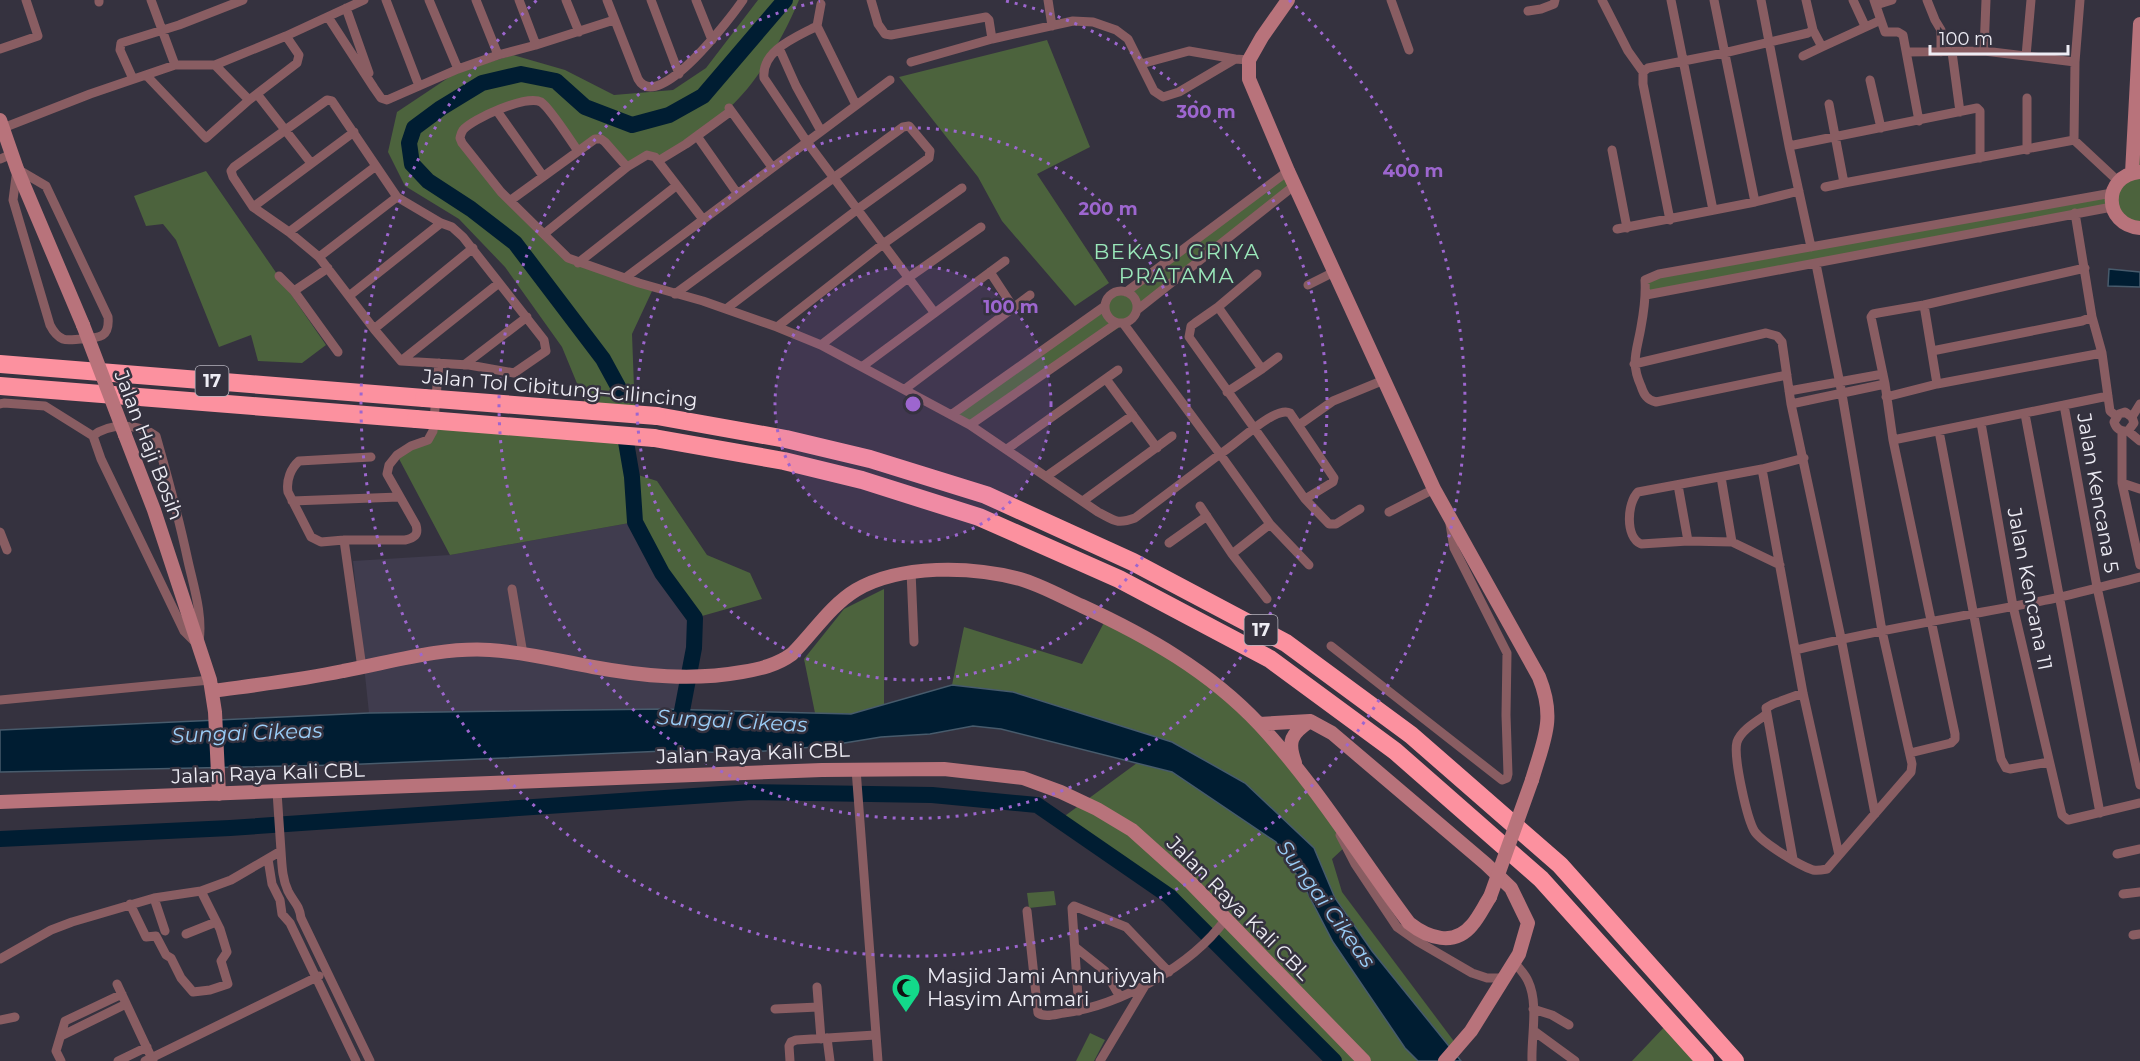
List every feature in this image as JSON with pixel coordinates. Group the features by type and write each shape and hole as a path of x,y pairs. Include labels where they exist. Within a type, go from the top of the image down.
{"highway":[{"name":"Jalan Tol Cibitung–Cilincing","path":"0,364 657,416 786,439 860,456 986,495 1133,562 1286,643 1411,735 1560,865 1735,1061"},
{"name":"17","path":"0,386 654,438 784,461 862,480 979,517 1119,579 1270,659 1395,751 1541,879 1705,1061"}],"street":[{"path":"0,49 38,36 26,0"},
{"path":"151,0 175,65"},
{"path":"133,79 120,50 121,43 161,31 243,0"},
{"path":"1,124 175,65 215,65 286,36 364,0"},
{"path":"386,0 419,86"},
{"path":"429,0 458,69"},
{"path":"476,0 498,55"},
{"path":"519,0 536,45"},
{"path":"566,0 579,32"},
{"path":"607,0 642,84 652,87 679,74 712,40 742,1"},
{"path":"651,0 679,74"},
{"path":"696,0 712,40"},
{"path":"871,0 878,24 885,34 986,17 992,39"},
{"path":"1048,0 1052,26"},
{"path":"912,62 992,39 1084,21 1116,30 1128,39 1154,91 1163,97 1179,92 1242,60 1262,37 1288,0"},
{"path":"1391,0 1409,50"},
{"path":"1528,11 1547,8 1554,4 1555,0"},
{"path":"1602,0 1628,51 1643,72 1643,84 1670,220"},
{"path":"1671,0 1713,210"},
{"path":"1714,0 1755,202"},
{"path":"1761,0 1788,146 1811,247"},
{"path":"1806,0 1813,30 1822,47"},
{"path":"1853,0 1865,26"},
{"path":"1892,0 1875,2 1885,32 1903,35 1919,121"},
{"path":"1926,0 1942,33 1941,52"},
{"path":"1984,51 1986,0"},
{"path":"2026,56 2031,0"},
{"path":"2080,0 2075,62 2074,140 2114,194 2121,222 2140,228"},
{"path":"821,4 817,26 856,105"},
{"path":"346,8 374,88"},
{"path":"328,17 381,98 387,100 458,69 614,20"},
{"path":"1803,56 1881,20"},
{"path":"1646,296 2075,213 2114,194 2136,173 2132,148 2140,24"},
{"path":"817,26 779,48 765,67 764,78 807,142 934,312"},
{"path":"1643,72 1648,68 1801,36 1813,30"},
{"path":"146,75 206,138 299,60 299,55 286,36"},
{"path":"779,48 796,86 821,131"},
{"path":"1141,64 1189,51 1242,60"},
{"path":"1907,52 1984,51 2075,62"},
{"path":"1952,52 1960,112"},
{"path":"0,700 211,686 362,668 448,650 490,650 601,669 664,676 720,676 762,668 783,661 846,597 884,577 911,571 979,571 1036,585 1130,628 1226,692 1259,724 1297,768 1409,923 1420,932 1435,938 1446,939 1459,935 1471,926 1490,897 1532,780 1548,723 1545,692 1539,677 1434,489 1288,171 1242,60"},
{"path":"215,65 253,97 285,130 311,163"},
{"path":"1870,80 1881,128"},
{"path":"625,278 702,218 890,81"},
{"path":"2027,98 2027,150"},
{"path":"578,151 542,102 527,100 497,111 466,127 460,138 481,169 501,192 564,255 578,263 726,309 821,345 970,425 1098,512 1121,523 1135,518 1253,429 1283,411 1290,413 1334,478 1333,482 1305,499"},
{"path":"332,101 397,197 452,227 473,249 544,340 546,351 514,373 464,365 401,361 320,257 254,207 233,177 231,171 234,167 285,130 324,102 332,101"},
{"path":"1829,104 1844,183"},
{"path":"1788,146 1919,121 1973,108 1980,111 1980,158"},
{"path":"658,161 697,136 730,109 772,167"},
{"path":"497,111 543,176"},
{"name":"Jalan Haji Bosih","path":"1,124 6,157 17,169 83,325 161,531 211,686 215,712 219,794"},
{"path":"675,294 904,126 911,127 918,134 930,151 928,158 726,309"},
{"path":"254,207 354,132"},
{"path":"697,136 737,193"},
{"path":"511,200 594,140 600,139 605,142 627,167"},
{"path":"1825,187 2074,140"},
{"path":"1612,150 1622,229 1799,191"},
{"path":"544,234 627,167 647,155 653,156 658,161 702,218"},
{"path":"289,232 376,166"},
{"path":"17,169 46,186 108,317 109,326 106,333 99,338 64,340 55,333 50,325 13,200 17,169"},
{"path":"1126,292 1288,171"},
{"path":"970,425 1120,323 1132,319 1137,310 1295,185"},
{"path":"578,263 676,186"},
{"path":"777,327 883,244 962,188"},
{"path":"1787,375 1656,402 1649,400 1635,374 1634,364 1646,296 1645,280 1659,274 2114,194"},
{"path":"320,257 397,197"},
{"path":"2075,213 2092,317 2102,353 2110,411 2116,416"},
{"path":"349,296 441,223"},
{"path":"821,345 908,278 981,227"},
{"path":"374,329 473,249"},
{"path":"863,366 1005,261"},
{"path":"1767,714 1742,734 1738,740 1736,752 1755,832 1775,849 1814,870 1821,871 1831,866 1911,772 1912,764 1882,631 1842,394 1816,264"},
{"path":"294,291 328,268"},
{"path":"1910,753 1951,743 1955,739 1893,440 1885,384 1871,320 1873,314 1924,305 2085,268"},
{"path":"990,272 1013,307"},
{"path":"1308,285 1335,272"},
{"path":"1257,274 1191,326 1189,337 1305,499 1331,525 1360,508"},
{"path":"279,276 294,291 338,352"},
{"path":"401,361 500,284"},
{"path":"951,415 1105,306 1110,295 1118,291 1126,292 1135,299 1137,310"},
{"path":"905,389 1030,295"},
{"path":"1924,305 1938,384"},
{"path":"1105,306 1110,320 1120,323 1270,524 1309,565"},
{"path":"1218,307 1262,369"},
{"path":"464,365 526,317"},
{"path":"1932,351 2082,321 2092,317"},
{"path":"1634,364 1766,333 1777,336 1782,342 1791,405 1841,638 1875,814"},
{"path":"1886,397 1938,384 2102,353"},
{"path":"1227,392 1278,357"},
{"path":"371,457 300,461 295,465 287,484 292,501 311,537 321,542 405,540 415,537 418,531 416,525 387,474 389,465 397,455 411,446 428,440 433,431 439,363"},
{"path":"1007,449 1118,370"},
{"path":"1789,392 1883,374"},
{"path":"1106,379 1157,448"},
{"path":"1299,425 1333,401 1384,380"},
{"path":"1791,405 1885,384"},
{"path":"1893,440 2108,396"},
{"path":"0,404 4,402 45,406 93,436 101,459 184,631 198,646"},
{"path":"2132,417 2140,404"},
{"name":"Jalan Kencana 5","path":"2064,405 2097,587 2140,785"},
{"path":"2116,416 2125,412 2132,417 2134,423 2125,431 2122,483 2136,534 2140,566"},
{"path":"2025,414 2100,813 2140,803"},
{"path":"1047,476 1133,415"},
{"path":"2116,416 2115,425 2140,441"},
{"name":"Jalan Kencana 11","path":"1981,423 2013,606 2060,809 2068,820 2100,813"},
{"path":"93,436 101,430 137,427 148,430 156,436 197,599 201,626 198,646"},
{"path":"1939,431 2002,763 2010,770 2049,762"},
{"path":"1083,501 1172,436"},
{"path":"1780,565 1732,542 1688,541 1641,544 1635,542 1630,524 1632,500 1638,492 1762,470 1804,458"},
{"path":"1762,470 1803,693 1839,855"},
{"path":"1721,477 1732,542"},
{"path":"2122,483 2140,489"},
{"path":"1678,485 1688,541"},
{"path":"1389,512 1434,489"},
{"path":"292,501 399,497"},
{"path":"1200,506 1232,554 1267,599"},
{"path":"1331,646 1502,780 1507,778 1507,653 1454,548 1448,513"},
{"path":"1169,543 1207,516"},
{"path":"1232,554 1270,524"},
{"path":"0,532 7,550"},
{"path":"344,540 362,668"},
{"path":"911,571 914,642"},
{"path":"1796,650 1841,638 2059,597 2140,577"},
{"path":"512,588 523,654"},
{"path":"1793,859 1766,708 1803,693"},
{"path":"1259,724 1310,721 1332,734 1486,864 1511,888 1527,923 1519,954 1471,1031 1445,1061"},
{"path":"1297,768 1290,742 1297,730 1310,721"},
{"name":"Jalan Raya Kali CBL","path":"0,802 922,768 1023,778 1061,792 1115,819 1132,831 1191,883 1364,1061"},
{"path":"856,770 878,1061"},
{"path":"278,792 283,878 291,896 300,906 301,918 370,1061"},
{"path":"1319,796 1355,864 1397,927 1472,973 1487,978 1503,978"},
{"path":"2117,854 2140,849"},
{"path":"0,959 51,930 130,904 201,891 231,880 281,851"},
{"path":"268,858 272,884 280,900 282,914 290,923 356,1061"},
{"path":"130,904 146,937 156,936 166,955 171,958 182,978 194,992 210,990 228,984 221,962 227,952 201,891"},
{"path":"2123,894 2140,892"},
{"path":"154,898 165,931"},
{"path":"1079,1011 1072,907 1077,906 1126,927 1169,972"},
{"path":"1027,911 1038,1013 1043,1016 1079,1011 1120,997 1169,972 1216,932 1225,920"},
{"path":"186,934 216,922"},
{"path":"1075,947 1106,971 1120,997"},
{"path":"1514,962 1528,981 1533,1009 1532,1061"},
{"path":"117,984 147,1047 150,1060 327,973"},
{"path":"1100,1061 1146,984"},
{"path":"817,987 818,1007 830,1061"},
{"path":"61,1061 56,1051 65,1021 122,994"},
{"path":"61,1036 126,1004"},
{"path":"775,1009 818,1007"},
{"path":"1533,1009 1552,1015 1569,1025"},
{"path":"0,1020 15,1017"},
{"path":"1534,1031 1575,1061"},
{"path":"790,1061 789,1046 796,1040 875,1035"},
{"path":"118,1061 147,1047"}],"shaded area":[{"path":"635,522 662,573 695,618 693,651 682,709 369,713 353,561 450,555"}],"green space":[{"path":"758,0 799,0 769,58 740,97 712,122 658,161 653,156 627,167 603,140 578,151 542,102 527,100 466,127 462,143 559,251 653,289 632,334 635,414 588,410 562,347 505,267 459,219 405,186 388,152 397,112 457,72 513,55 565,70 614,95 673,90 706,68"},
{"path":"2140,28 2140,228 2112,207 1646,295 1645,280 2112,193 2132,173"},
{"path":"1047,40 1090,147 1037,174 1109,283 1075,306 1002,221 978,177 899,77"},
{"path":"206,171 326,345 302,363 258,361 251,335 219,347 176,240 163,224 146,226 134,196"},
{"path":"1288,171 1295,185 1137,310 1132,319 970,425 951,415 1105,302 1110,295 1122,291"},
{"path":"435,420 625,436 632,473 657,481 707,555 750,573 762,599 695,618 662,573 635,522 450,555 397,455 428,440"},
{"path":"884,589 884,705 851,714 815,713 804,659 844,609"},
{"path":"1107,617 1215,684 1319,796 1346,846 1332,859 1342,892 1456,1044 1451,1048 1372,951 1335,898 1314,848 1172,742 1013,692 952,685 964,627 1082,664"},
{"path":"1137,763 1172,772 1276,842 1305,888 1334,943 1405,1048 1418,1061 1334,1061 1181,907 1126,857 1062,818"},
{"path":"1054,891 1056,905 1029,908 1027,893"},
{"path":"1669,1022 1705,1061 1632,1061"},
{"path":"1090,1033 1105,1040 1094,1061 1076,1061"}],"water":[{"path":"2109,269 2140,272 2140,287 2108,286"},
{"name":"Sungai Cikeas","path":"952,685 1013,692 1172,742 1245,783 1314,848 1335,898 1372,951 1461,1061 1418,1061 1405,1048 1333,942 1305,888 1276,842 1172,772 1001,729 973,726 930,734 881,737 826,746 741,753 665,751 340,765 0,772 0,730 369,713 662,709 851,714"}],"waterway":[{"path":"621,392 603,359 515,243 471,209 428,181 412,164 409,143 414,128 482,83 521,74 556,81 585,107 632,125 669,115 703,96 785,0"},
{"name":"Sungai Cikeas","path":"625,436 632,477 635,522 662,573 695,618 694,648 681,716"},
{"path":"0,839 230,828 752,792 932,795 1037,805 1169,896 1334,1061"}],"place":[{"name":"Masjid Jami Annuriyyah Hasyim Ammari","path":"906,1014"}],"district":[{"name":"BEKASI GRIYA PRATAMA","path":"1177,264"}]}
